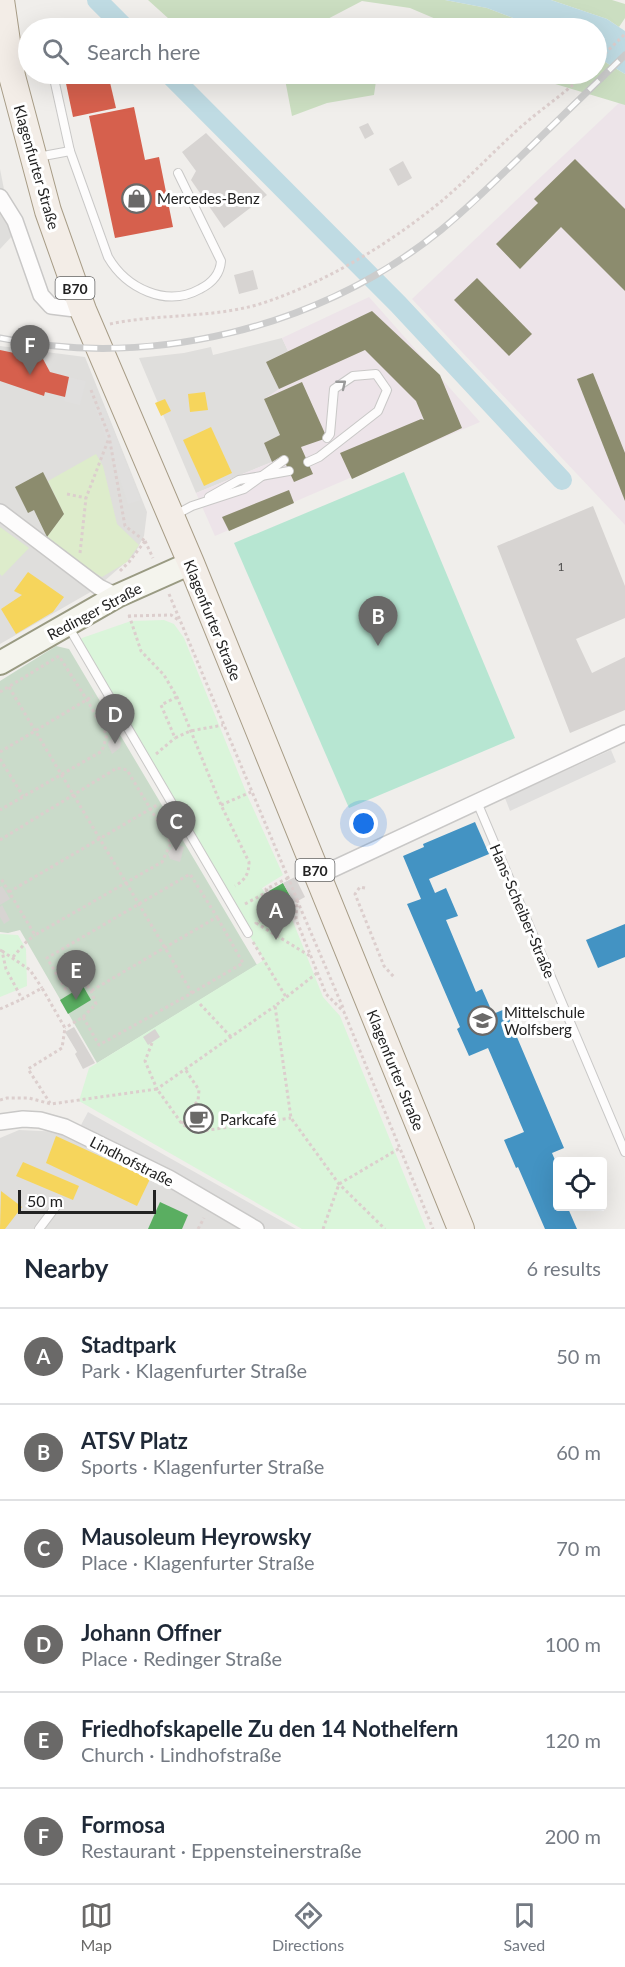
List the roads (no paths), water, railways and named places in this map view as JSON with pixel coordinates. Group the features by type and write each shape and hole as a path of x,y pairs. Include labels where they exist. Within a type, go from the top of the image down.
{"main road":[{"name":"Klagenfurter Straße","path":"1,0 17,46 12,76 33,158 48,211 88,320 181,512 191,563 461,1229"},
{"name":"Redinger Straße","path":"0,663 67,625 123,606 161,576 191,563"}],"street":[{"path":"0,197 15,220 41,295 51,306 88,320"},
{"path":"0,512 123,606"},
{"path":"318,876 625,733"},
{"name":"Lindhofstraße","path":"0,1122 15,1119 40,1120 65,1127 169,1178 256,1229"}],"lane":[{"path":"55,84 70,151 108,257 127,280 141,289 157,295 174,297 192,294 210,284 220,271 222,261 178,173"},
{"path":"33,158 70,151"},
{"path":"308,462 319,457 378,411 387,390 376,374 353,376 334,389 330,434 327,438"},
{"path":"181,512 244,489 284,460"},
{"path":"261,477 289,471"},
{"path":"67,625 248,933"},
{"name":"Hans-Scheiber-Straße","path":"477,802 625,1152"},
{"path":"39,1229 57,1205"}],"water":[{"path":"445,0 551,0 604,18 513,18 487,8"},
{"path":"607,19 625,31 625,74 607,63"}],"waterway":[{"path":"97,0 115,18"},
{"path":"179,84 398,304 562,480"}],"railway":[{"path":"607,72 625,55"},
{"path":"0,338 58,346 116,348 174,343 232,332 288,315 342,293 394,264 451,222 595,84"}],"place":[{"name":"Mercedes-Benz","path":"136,198"},
{"name":"Formosa","path":"30,375"},
{"name":"ATSV Platz","path":"378,646"},
{"name":"Johann Offner","path":"115,744"},
{"name":"Mausoleum Heyrowsky","path":"176,851"},
{"name":"Stadtpark","path":"276,940"},
{"name":"Friedhofskapelle Zu den 14 Nothelfern","path":"76,1000"},
{"name":"Mittelschule Wolfsberg","path":"483,1021"},
{"name":"Parkcafé","path":"199,1119"}]}
